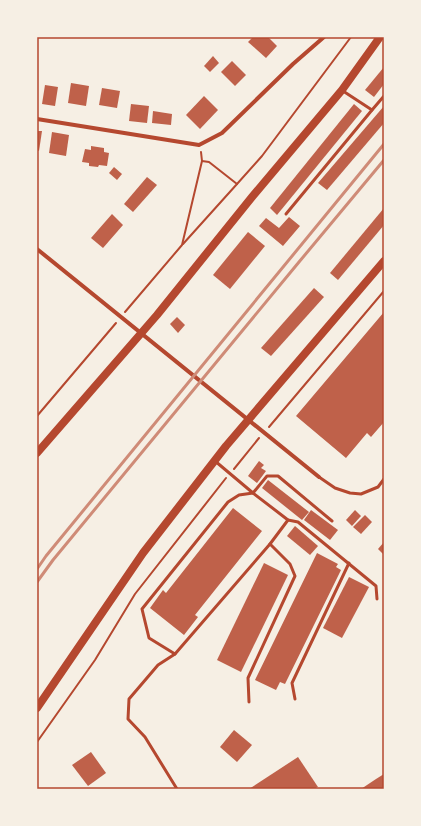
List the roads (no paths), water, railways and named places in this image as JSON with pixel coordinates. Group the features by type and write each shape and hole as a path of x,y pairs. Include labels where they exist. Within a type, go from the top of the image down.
{"main road":[{"path":"37,454 157,315 252,197 342,90 380,37"},
{"path":"37,708 143,553 215,461 384,261"}],"street":[{"path":"37,119 199,145 222,133 293,64 324,37"},
{"path":"37,248 319,477"}],"lane":[{"path":"342,90 372,110"},
{"path":"286,214 384,96"},
{"path":"215,461 288,520 298,522 376,586 377,600"},
{"path":"175,654 149,638 142,609 228,502 239,495 253,492 267,476 278,476 332,521"},
{"path":"319,477 335,488 350,493 361,494 378,487 384,479"},
{"path":"177,789 145,737 128,719 129,699 158,665 175,654 270,544 288,520"},
{"path":"249,702 248,678 295,576 290,564 270,544"},
{"path":"295,698 292,683 348,563"}],"railway":[{"path":"37,569 46,556 384,144"},
{"path":"37,582 53,560 384,160"}]}
